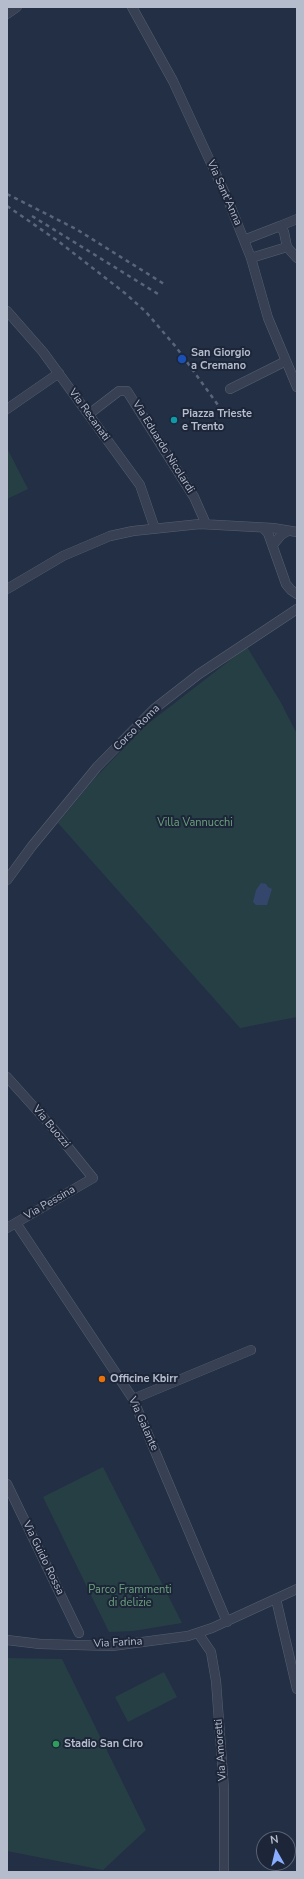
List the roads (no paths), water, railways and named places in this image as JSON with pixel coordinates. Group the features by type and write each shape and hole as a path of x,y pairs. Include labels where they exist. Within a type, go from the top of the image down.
{"street":[{"path":"7,14 17,7"},
{"name":"Via Sant'Anna","path":"132,7 173,81 228,200 251,258 268,318 297,388"},
{"path":"244,240 297,219"},
{"path":"280,226 284,232 287,248 297,258"},
{"path":"251,258 287,248"},
{"name":"Via Recanati","path":"7,311 43,352 140,485 155,529"},
{"path":"230,389 286,361"},
{"path":"7,408 59,373"},
{"name":"Via Eduardo Nicolardi","path":"89,414 119,391 127,391 194,497 206,524"},
{"path":"7,589 63,556 110,536 155,529 206,524 278,528 293,531"},
{"path":"263,528 268,533 286,584 297,594"},
{"path":"273,546 275,541 281,535 293,531"},
{"name":"Corso Roma","path":"7,880 32,846 97,768 154,709 199,674 297,609"},
{"name":"Via Buozzi","path":"7,1077 51,1126 93,1178"},
{"name":"Via Pessina","path":"7,1228 93,1178"},
{"name":"Via Galante","path":"16,1224 133,1399 227,1622"},
{"path":"133,1399 251,1350"},
{"name":"Via Guido Rossa","path":"7,1484 79,1633"},
{"name":"Via Farina","path":"7,1640 40,1644 112,1646 188,1636 227,1622 297,1589"},
{"path":"276,1599 297,1687"},
{"name":"Via Amoretti","path":"198,1633 211,1652 216,1681 224,1790 224,1872"}],"water":[{"path":"261,883 266,884 272,889 267,905 256,905 253,902 256,890"}],"railway":[{"path":"7,194 76,229 164,284"},
{"path":"7,206 58,241 126,294 146,312 176,347 218,405"},
{"path":"32,216 158,294"}],"place":[{"name":"San Giorgio a Cremano","path":"182,359"},
{"name":"Piazza Trieste e Trento","path":"174,420"},
{"name":"Officine Kbirr","path":"102,1379"},
{"name":"Stadio San Ciro","path":"56,1744"}],"park label":[{"name":"Villa Vannucchi","path":"195,823"},
{"name":"Parco Frammenti di delizie","path":"130,1596"}]}
